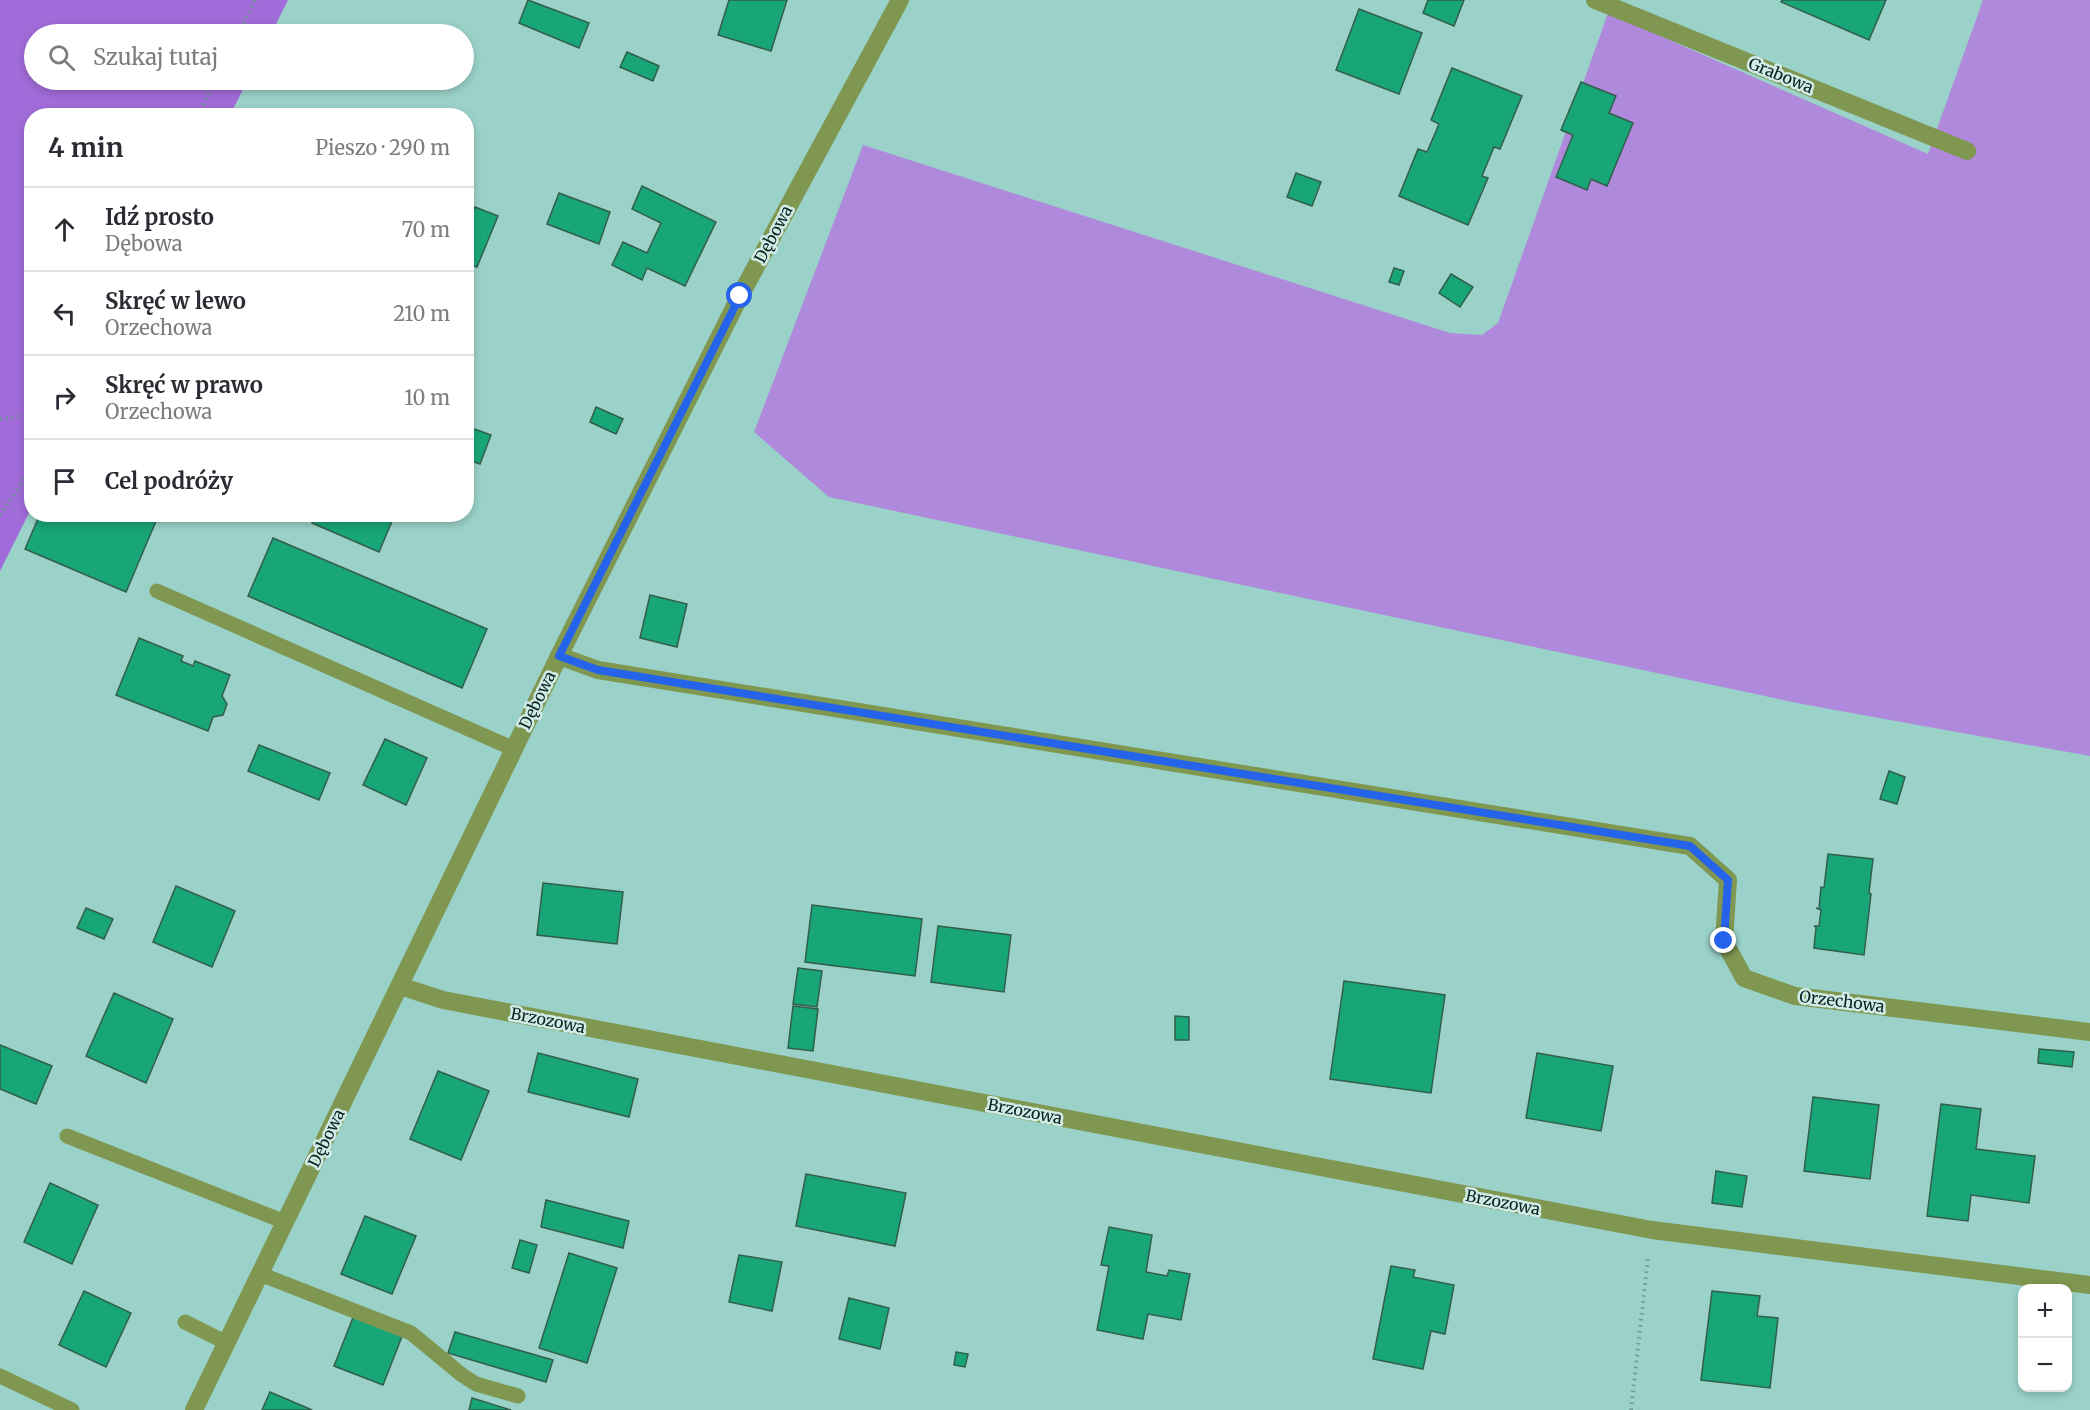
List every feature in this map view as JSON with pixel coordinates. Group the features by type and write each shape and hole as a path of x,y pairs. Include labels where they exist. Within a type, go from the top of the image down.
{"street":[{"name":"Dębowa","path":"194,1410 559,656 740,296 900,0"},
{"name":"Grabowa","path":"1595,0 1967,151"},
{"name":"Orzechowa","path":"559,656 598,670 1690,846 1728,880 1724,941 1744,978 1795,996 2090,1032"},
{"name":"Brzozowa","path":"400,986 443,1000 1652,1230 2090,1285"}],"lane":[{"path":"157,591 514,749"},
{"path":"67,1136 285,1222"},
{"path":"260,1274 411,1332 476,1384 518,1396"},
{"path":"185,1322 227,1343"},
{"path":"0,1376 72,1410"}],"path":[{"path":"243,24 255,0"},
{"path":"202,108 210,90"},
{"path":"0,419 24,416"},
{"path":"0,515 24,480"},
{"path":"1631,1410 1652,1230"}],"shaded area":[{"path":"0,0 288,0 276,24 24,24 24,90 243,90 234,108 24,108 24,522 0,571"},
{"path":"1983,0 2090,0 2090,756 1802,704 829,497 754,432 863,145 1450,333 1482,335 1498,323 1608,13 1928,154"}],"building":[{"path":"528,0 589,23 579,48 519,23"},
{"path":"729,0 787,0 771,51 718,35"},
{"path":"1428,0 1464,0 1454,26 1423,13"},
{"path":"1782,0 1886,0 1869,40 1781,2"},
{"path":"1359,9 1422,33 1399,94 1336,70"},
{"path":"627,52 659,66 653,81 620,67"},
{"path":"1452,68 1522,96 1500,149 1494,147 1482,176 1488,178 1468,225 1399,196 1418,149 1427,152 1439,124 1431,120"},
{"path":"1581,82 1616,96 1609,113 1633,123 1607,186 1591,179 1587,190 1556,177 1573,135 1561,130"},
{"path":"1296,173 1321,182 1312,206 1287,197"},
{"path":"642,186 716,222 685,286 647,268 642,280 612,265 623,242 647,253 661,223 632,209"},
{"path":"559,193 610,212 599,244 547,224"},
{"path":"475,207 498,216 477,267 474,266"},
{"path":"1394,268 1404,271 1399,285 1389,282"},
{"path":"1451,274 1473,287 1460,307 1439,293"},
{"path":"596,407 623,419 616,434 590,422"},
{"path":"474,429 491,435 480,464 474,462"},
{"path":"37,522 156,522 126,592 25,549"},
{"path":"312,522 392,522 379,552"},
{"path":"273,538 487,629 462,688 248,596"},
{"path":"650,595 687,604 677,647 640,638"},
{"path":"139,638 183,656 181,661 193,666 195,661 230,675 222,696 227,704 223,715 213,717 208,731 116,695"},
{"path":"385,739 427,758 406,805 363,785"},
{"path":"259,745 330,773 319,800 248,771"},
{"path":"1889,771 1905,777 1897,804 1880,799"},
{"path":"1828,854 1873,859 1864,955 1814,948 1816,927 1814,926 1819,926 1821,910 1816,908 1819,909 1821,887 1824,888"},
{"path":"543,883 623,892 617,944 537,935"},
{"path":"176,886 235,911 212,967 153,942"},
{"path":"812,905 922,919 915,976 805,962"},
{"path":"86,908 113,919 104,939 77,928"},
{"path":"938,926 1011,935 1004,992 931,982"},
{"path":"798,968 822,971 817,1007 793,1004"},
{"path":"1344,981 1445,995 1431,1093 1330,1079"},
{"path":"114,993 173,1019 146,1083 86,1056"},
{"path":"793,1006 818,1009 813,1051 788,1048"},
{"path":"1175,1016 1189,1017 1189,1040 1175,1040"},
{"path":"0,1045 52,1066 36,1104 0,1089"},
{"path":"2039,1049 2074,1052 2072,1067 2038,1063"},
{"path":"538,1053 638,1079 629,1117 528,1092"},
{"path":"1537,1053 1613,1066 1601,1131 1526,1118"},
{"path":"438,1071 489,1091 461,1160 410,1139"},
{"path":"1813,1097 1879,1105 1870,1179 1804,1171"},
{"path":"1941,1104 1981,1109 1976,1149 2035,1156 2029,1203 1971,1195 1968,1221 1927,1216"},
{"path":"1716,1171 1747,1176 1742,1207 1712,1203"},
{"path":"806,1174 906,1193 895,1246 796,1226"},
{"path":"50,1183 98,1205 72,1264 24,1242"},
{"path":"546,1200 629,1221 623,1248 541,1227"},
{"path":"365,1216 416,1236 392,1294 341,1274"},
{"path":"1109,1227 1152,1235 1146,1272 1167,1276 1169,1270 1190,1274 1181,1320 1148,1314 1143,1339 1097,1330 1109,1266 1101,1265"},
{"path":"520,1240 537,1245 529,1273 512,1268"},
{"path":"569,1253 617,1268 587,1363 539,1348"},
{"path":"739,1255 782,1262 772,1311 729,1302"},
{"path":"1391,1266 1415,1270 1413,1277 1454,1285 1445,1334 1431,1331 1423,1369 1373,1359"},
{"path":"84,1291 131,1313 106,1367 59,1345"},
{"path":"1712,1291 1760,1296 1757,1316 1778,1318 1770,1388 1701,1380"},
{"path":"849,1298 889,1308 880,1349 839,1339"},
{"path":"354,1315 403,1334 383,1385 334,1366"},
{"path":"455,1332 553,1360 546,1382 448,1353"},
{"path":"956,1352 968,1354 965,1367 954,1365"},
{"path":"270,1392 312,1410 262,1410"},
{"path":"472,1398 511,1410 469,1410"}],"route":[{"path":"740,296 559,656 598,670 1690,846 1728,880 1724,941"}]}
